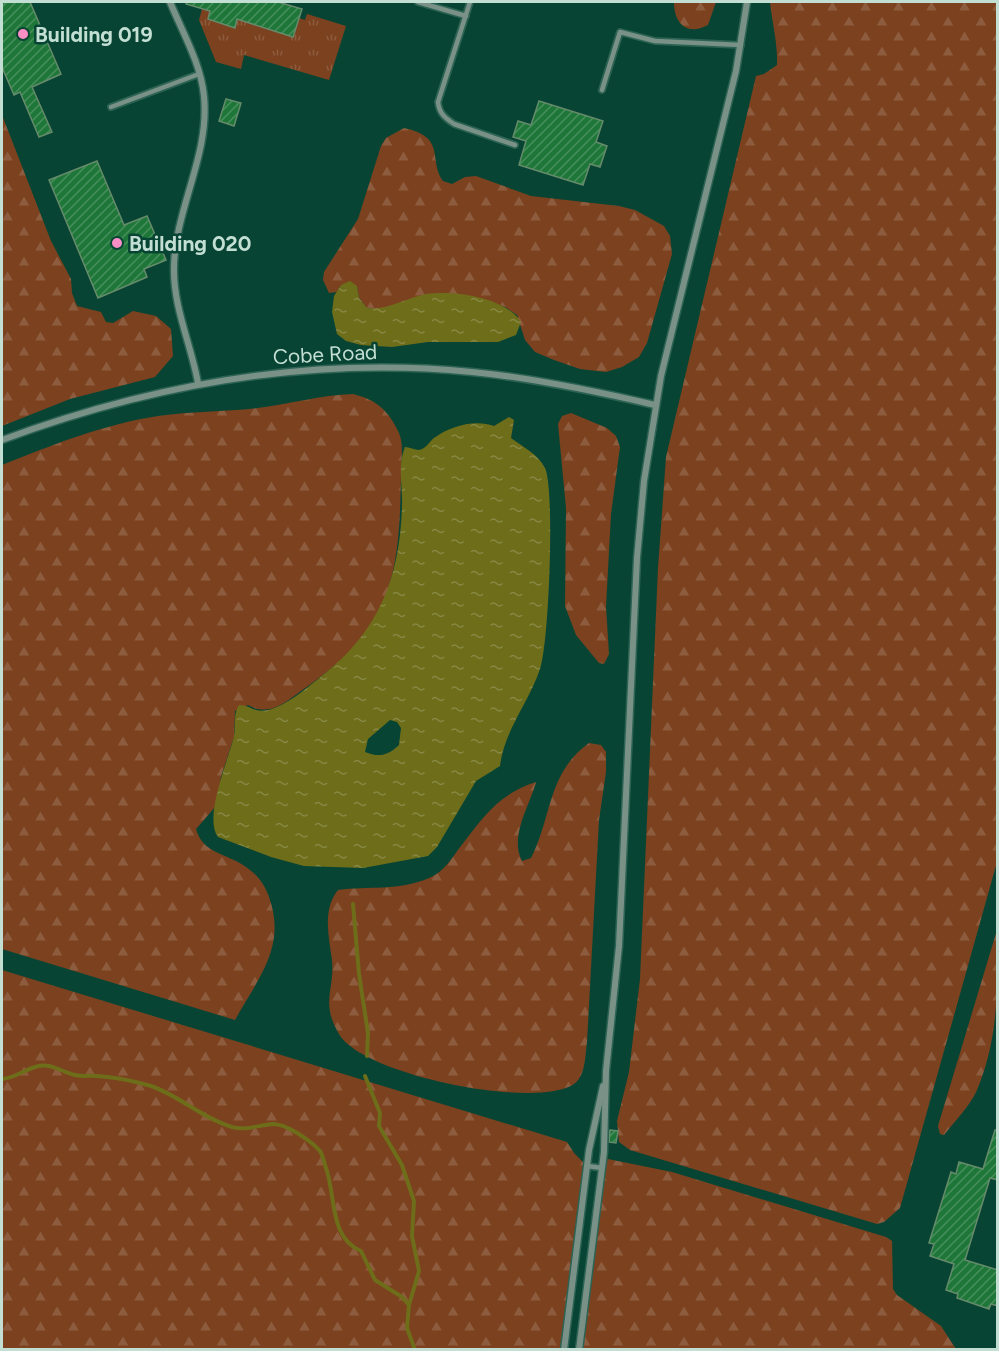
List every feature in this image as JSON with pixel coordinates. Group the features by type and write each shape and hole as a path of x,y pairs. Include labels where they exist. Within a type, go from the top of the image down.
{"street":[{"path":"170,2 199,74 205,111 203,134 179,236 174,274 178,308 192,350 198,383"},
{"path":"579,1350 602,1168 606,1071 620,924 637,558 644,481 655,405 741,45 747,2"},
{"name":"Cobe Road","path":"2,440 97,407 198,383 303,370 423,368 533,380 655,405"},
{"path":"564,1350 587,1166 606,1071"}],"lane":[{"path":"421,2 466,16"},
{"path":"470,2 438,102 439,109 447,120 454,124 515,145"},
{"path":"615,24 620,32 655,41 741,45"},
{"path":"602,90 620,32"},
{"path":"111,107 199,74"},
{"path":"587,1166 602,1168"}],"green space":[{"path":"674,2 716,2 708,25 694,29 683,26 679,22"},
{"path":"770,2 997,2 997,862 900,1208 884,1222 877,1224 630,1150 619,1142 617,1121 629,1072 640,979 658,568 666,457 756,76 764,74 777,65"},
{"path":"202,9 210,11 208,19 234,28 237,19 293,37 299,18 305,20 307,14 346,26 329,80 244,55 241,69 216,62 199,20"},
{"path":"2,115 51,241 71,279 72,293 77,306 101,312 106,322 113,323 133,311 156,316 171,329 173,356 155,377 70,399 2,426"},
{"path":"404,128 426,137 431,143 443,181 452,184 465,177 476,176 531,196 619,206 635,210 664,226 670,236 672,254 647,343 639,357 622,367 606,372 580,369 554,360 535,352 525,340 517,315 505,307 478,298 452,294 428,294 379,310 367,308 359,298 357,286 341,285 337,292 329,293 323,280 324,272 358,219 381,146 386,138"},
{"path":"353,394 369,399 386,412 399,433 401,443 397,545 395,563 385,597 378,614 363,637 345,657 323,675 276,707 262,710 248,705 235,711 234,737 221,777 216,806 196,829 202,842 207,846 242,864 257,876 267,891 274,915 275,931 267,962 235,1020 2,949 2,465 118,424 171,414 258,408"},
{"path":"571,413 607,428 616,436 620,447 611,514 606,607 609,654 604,664 599,663 576,635 565,606 566,508 558,424 562,416"},
{"path":"589,743 601,745 606,752 606,772 599,820 587,1042 584,1064 578,1080 574,1084 554,1091 524,1093 489,1090 413,1075 380,1063 354,1049 339,1034 333,1023 329,1004 332,960 328,915 338,890 407,885 434,875 447,865 493,807 512,793 536,782 522,821 518,842 522,861 531,858 552,797 565,768"},
{"path":"997,930 996,1011 990,1051 977,1090 970,1102 944,1135 940,1134 938,1126"},
{"path":"2,970 567,1142 587,1166 564,1349 2,1349"},
{"path":"603,1158 672,1172 886,1237 892,1241 893,1289 897,1295 941,1326 956,1349 579,1350"}],"water":[{"path":"350,281 357,286 359,298 367,308 389,306 426,294 450,293 491,301 513,313 521,322 516,335 498,342 428,342 392,347 361,345 346,341 337,334 332,312 334,296 341,285"},
{"path":"509,417 514,420 511,438 534,455 545,468 550,505 550,567 543,654 535,681 506,741 500,766 476,781 437,847 428,856 363,868 304,866 271,857 218,837 214,828 215,802 234,736 235,716 239,705 264,711 273,709 301,692 342,658 359,640 383,601 397,556 402,499 401,469 405,447 421,449 440,434 463,425 479,423 494,426","holes":["390,720 397,722 401,728 399,745 384,755 365,752 368,739"]}],"building":[{"name":"Building 019","path":"2,2 30,2 61,74 32,87 52,132 39,137 20,92 14,95 2,67"},
{"path":"186,2 278,2 302,9 293,37 237,19 235,28 208,19 210,11 186,4"},
{"path":"226,99 241,103 234,126 219,121"},
{"path":"539,101 603,121 596,142 607,146 600,167 590,164 583,185 519,165 526,141 513,137 518,121 531,125"},
{"name":"Building 020","path":"97,161 124,225 147,216 166,260 144,269 147,277 98,298 49,180"},
{"path":"610,1130 618,1131 616,1143 609,1142"},
{"path":"995,1130 998,1130 998,1180 990,1178 965,1260 998,1270 998,1306 991,1304 989,1309 957,1298 958,1294 946,1290 954,1264 930,1256 934,1244 929,1243 951,1172 956,1174 959,1162 983,1169"}],"waterway":[{"path":"353,904 359,974 368,1033 367,1056"},
{"path":"2,1079 36,1067 49,1066 78,1076 111,1077 151,1086 210,1118 232,1127 248,1128 273,1124 292,1130 321,1153 329,1179 335,1215 343,1236 361,1251 375,1280 402,1297 409,1305"},
{"path":"365,1076 380,1113 379,1126 402,1165 414,1201 412,1236 419,1271 409,1305 407,1328 415,1350"}],"place":[{"name":"Building 019","path":"23,34"},
{"name":"Building 020","path":"117,243"}]}
